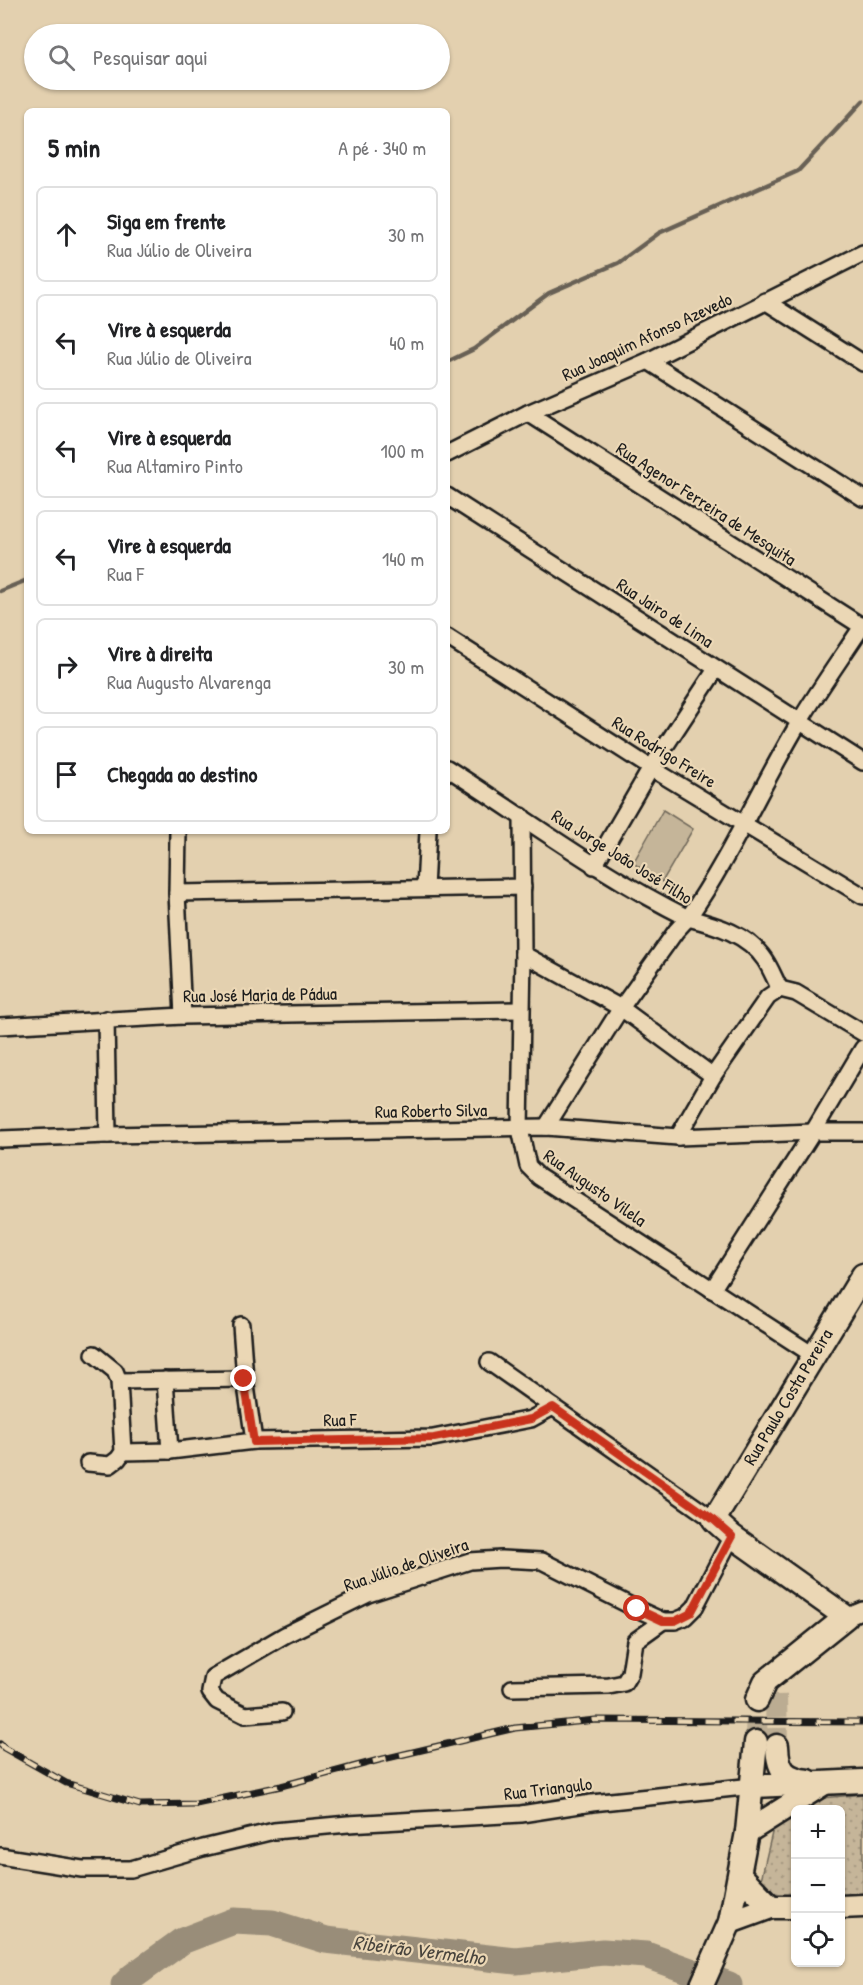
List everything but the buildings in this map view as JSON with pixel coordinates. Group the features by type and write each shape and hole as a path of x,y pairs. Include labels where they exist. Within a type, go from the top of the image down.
{"street":[{"name":"Rua Joaquim Afonso Azevedo","path":"450,452 528,413 648,361 863,253"},
{"path":"765,302 863,363"},
{"path":"648,361 863,498"},
{"name":"Rua Agenor Ferreira de Mesquita","path":"528,413 863,626"},
{"name":"Rua Jairo de Lima","path":"450,498 863,762"},
{"path":"780,989 764,958 752,945 714,924 688,918 710,887 800,721 863,626"},
{"name":"Rua Rodrigo Freire","path":"450,639 651,768 863,896"},
{"path":"594,866 651,768 716,669"},
{"name":"Rua Jorge João José Filho","path":"450,770 594,866 635,891 688,918 671,937 621,1008 546,1127"},
{"name":"Rua Augusto Vilela","path":"522,816 523,954 520,1129 528,1166 539,1177 813,1355"},
{"path":"178,834 177,893 183,1016"},
{"path":"424,888 428,834"},
{"path":"177,893 523,887"},
{"path":"523,954 621,1008 713,1076"},
{"path":"678,1137 713,1076 768,997 780,989 796,993 863,1033"},
{"name":"Rua José Maria de Pádua","path":"0,1026 183,1016 521,1010"},
{"path":"106,1019 108,1135"},
{"path":"712,1290 813,1132 863,1048"},
{"name":"Rua Roberto Silva","path":"0,1139 546,1127 678,1137 863,1132"},
{"name":"Rua Paulo Costa Pereira","path":"714,1520 863,1275"},
{"path":"241,1325 244,1379 254,1442"},
{"path":"88,1463 110,1465 118,1460 123,1452 119,1381 115,1371 94,1354"},
{"path":"489,1362 714,1520 732,1536 855,1613 765,1682 767,1697"},
{"path":"119,1381 244,1379"},
{"path":"165,1380 170,1451"},
{"name":"Rua F","path":"123,1452 170,1451 254,1442 434,1438 531,1419 553,1407"},
{"path":"512,1688 609,1686 624,1683 630,1673 635,1641 663,1621 675,1621 691,1613 732,1536"},
{"name":"Rua Júlio de Oliveira","path":"282,1712 245,1715 217,1701 210,1692 213,1677 285,1635 368,1594 470,1561 501,1558 542,1561 663,1621"},
{"path":"702,1985 730,1922 740,1875 753,1786 766,1744 789,1776 824,1783"},
{"path":"753,1786 863,1781"},
{"path":"747,1832 824,1783"},
{"name":"Rua Triangulo","path":"0,1856 82,1869 131,1869 203,1848 274,1831 348,1824 521,1814 592,1803 753,1786"},
{"path":"740,1875 771,1907"},
{"path":"845,1907 863,1906"},
{"path":"730,1922 771,1907 791,1907"}],"shaded area":[{"path":"663,810 693,829 662,882 633,863"},
{"path":"863,1794 863,1898 845,1899 845,1805 795,1805 802,1800"},
{"path":"791,1808 791,1902 781,1903 760,1884 775,1820"}],"waterway":[{"path":"450,361 474,349 549,293 618,263 659,233 798,171 863,101"},
{"path":"0,591 24,581"},
{"name":"Ribeirão Vermelho","path":"124,1985 182,1941 234,1921 272,1923 326,1940 516,1961 603,1952 646,1955 729,1985"}],"tunnel":[{"path":"776,1695 777,1746"},
{"path":"756,1742 757,1700"}],"railway":[{"path":"0,1744 66,1783 140,1805 196,1804 281,1786 515,1728 596,1720 863,1722"}],"route":[{"path":"244,1379 254,1442 434,1438 531,1419 553,1407 714,1520 732,1536 691,1613 675,1621 663,1621 637,1609"}]}
